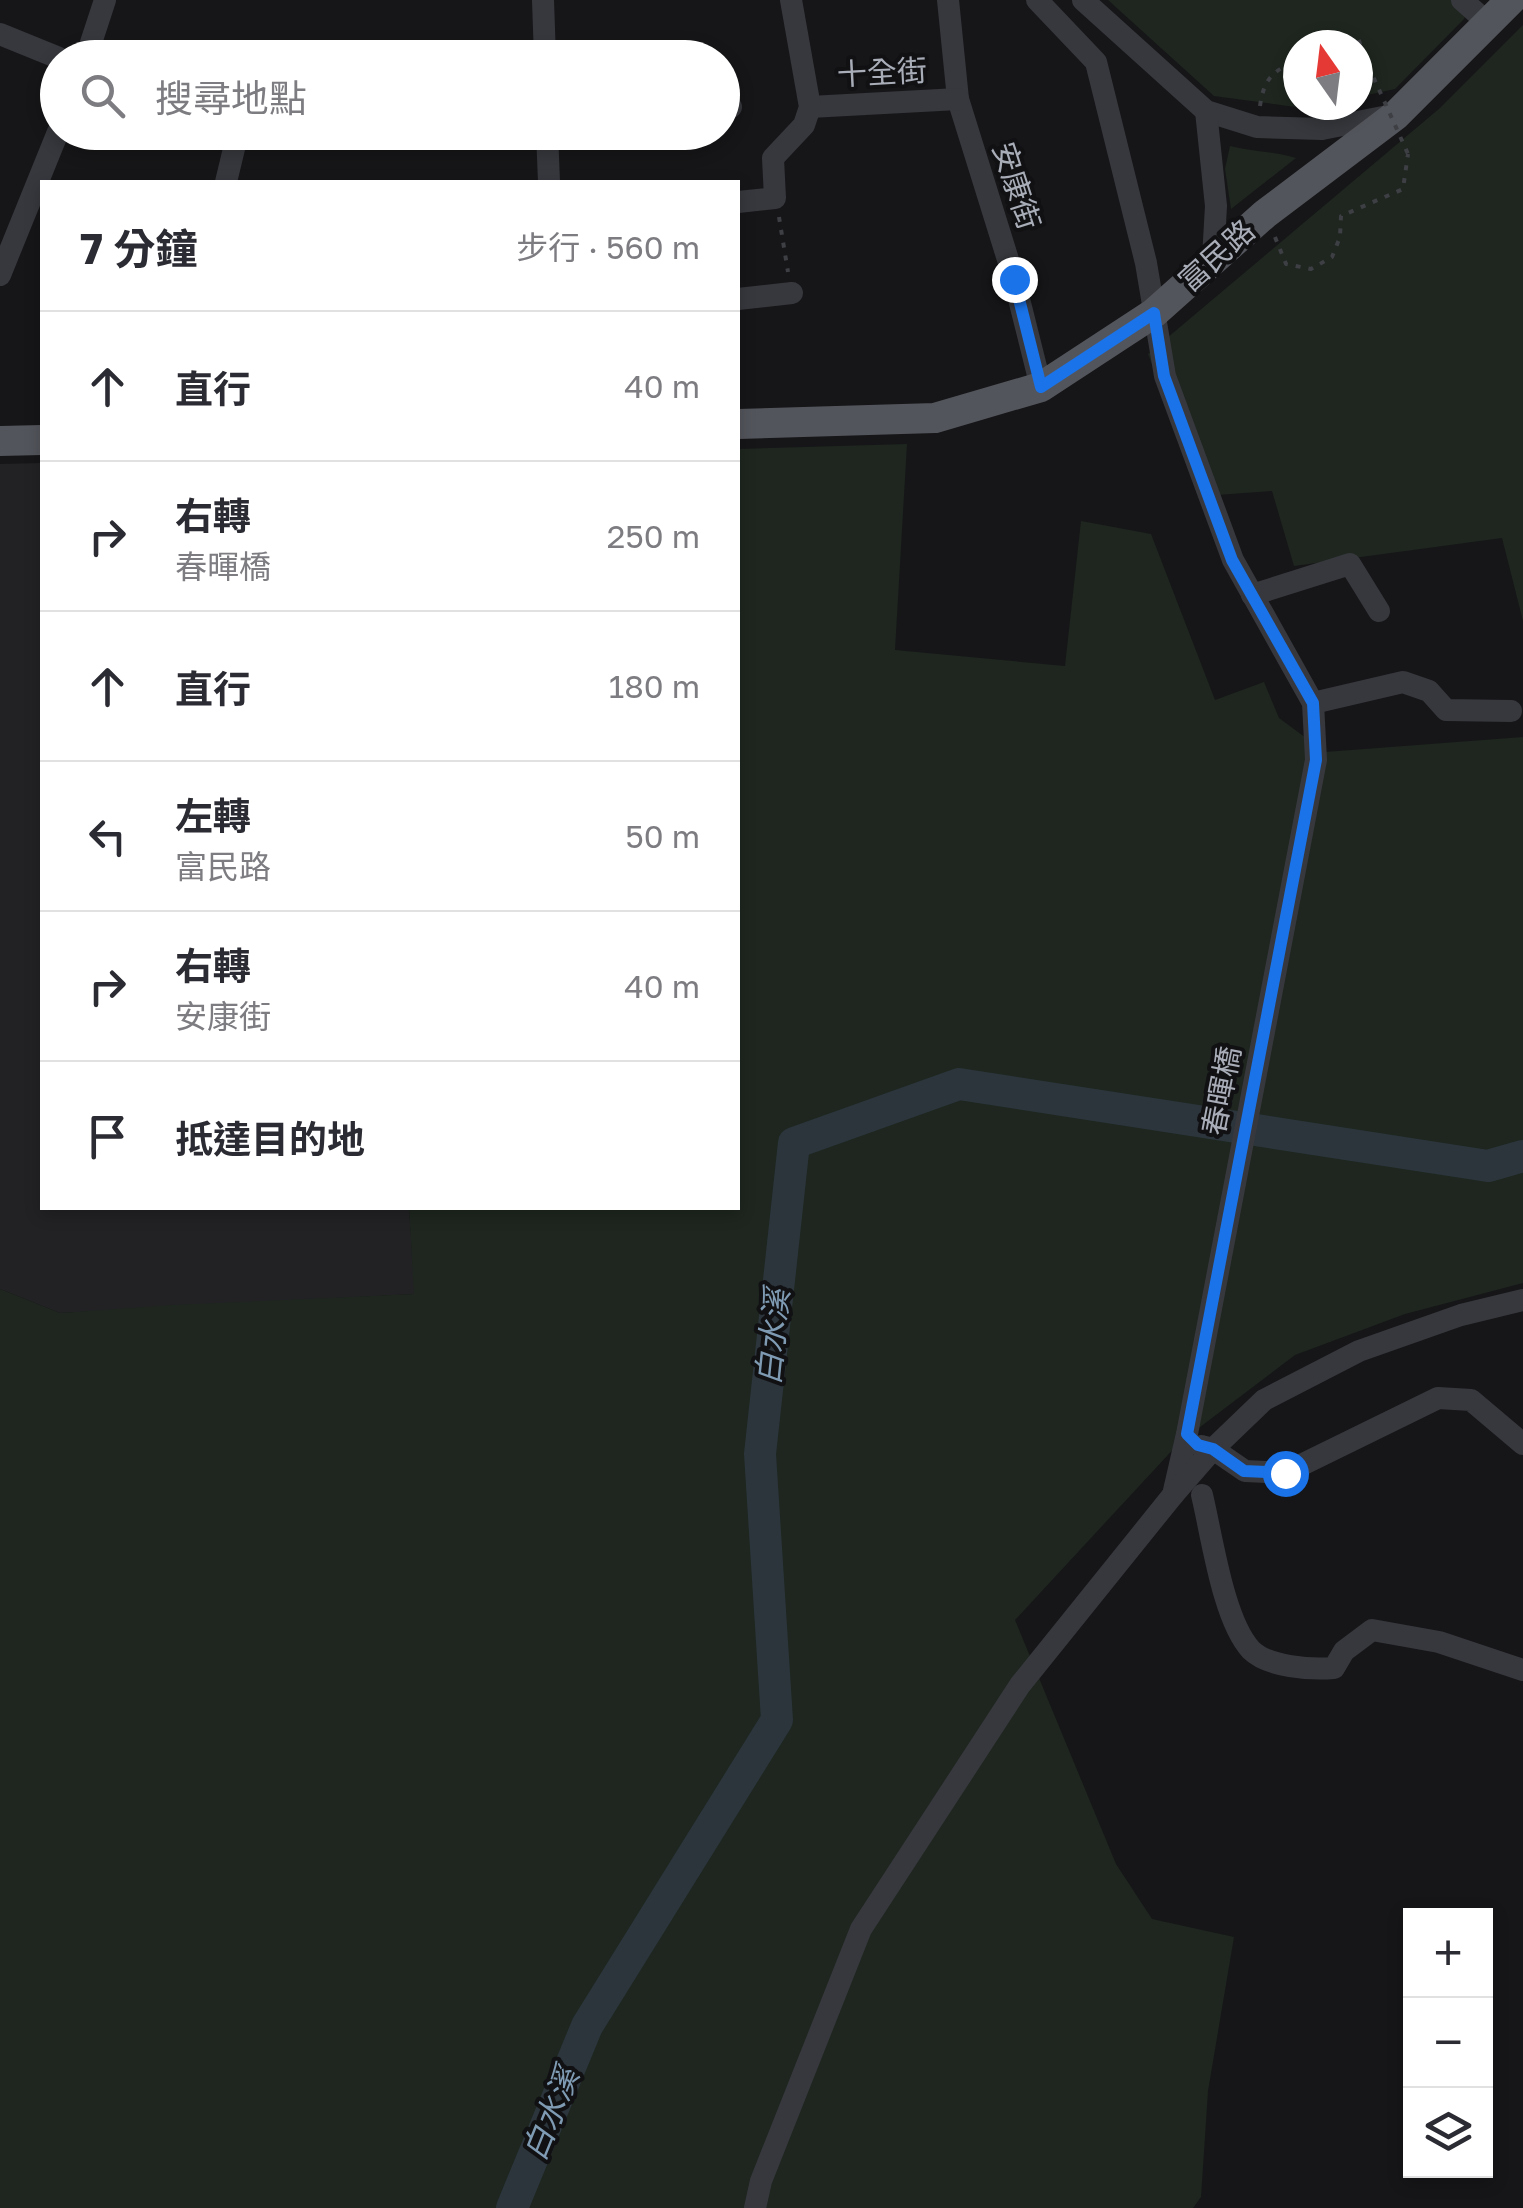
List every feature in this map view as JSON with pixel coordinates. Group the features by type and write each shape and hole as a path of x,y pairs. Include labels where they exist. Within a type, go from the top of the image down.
{"main road":[{"name":"富民路","path":"740,424 935,418 1041,387 1154,313 1265,214 1396,115 1511,0"},
{"path":"0,441 40,440"}],"street":[{"path":"92,40 105,0"},
{"path":"543,0 544,40"},
{"path":"740,202 775,198 773,158 804,124 810,107 791,0"},
{"name":"安康街","path":"948,0 958,99 1014,279 1041,387"},
{"path":"1037,0 1096,62 1146,263 1164,376 1232,560 1313,703 1403,682 1429,691 1446,710 1511,710"},
{"path":"1084,0 1206,111 1256,127 1322,129 1396,115"},
{"path":"1462,0 1489,24"},
{"path":"0,34 40,50"},
{"name":"十全街","path":"810,107 958,99"},
{"path":"1206,111 1216,206 1213,258"},
{"path":"0,275 51,150"},
{"path":"226,180 234,150"},
{"path":"548,150 549,180"},
{"path":"740,299 792,292"},
{"path":"1252,595 1350,564 1379,611"},
{"name":"春暉橋","path":"1172,1495 1316,760 1313,703"},
{"path":"755,2208 760,2181 861,1928 1020,1686 1172,1495 1264,1400 1360,1351 1462,1315 1523,1300"},
{"path":"1187,1434 1198,1445 1213,1449 1244,1471 1285,1473 1438,1398 1471,1400 1523,1444"},
{"path":"1202,1494 1232,1619 1252,1651 1272,1661 1334,1668 1344,1651 1372,1630 1439,1642 1523,1670"}],"path":[{"path":"1256,127 1262,92 1274,71 1283,67"},
{"path":"1265,214 1286,264 1310,269 1332,257 1340,237 1342,216 1403,189 1408,154 1373,76"},
{"path":"775,198 792,292"}],"shaded area":[{"path":"1108,0 1472,0 1464,19 1395,89 1373,94 1373,30 1283,30 1283,105 1214,96"},
{"path":"1523,25 1523,621 1502,538 1294,566 1272,491 1203,496 1148,354 1440,108"},
{"path":"1230,146 1296,158 1231,209 1225,169"},
{"path":"907,444 895,650 1065,666 1081,521 1151,534 1215,700 1264,682 1279,718 1325,752 1523,737 1523,1283 1405,1314 1295,1355 1179,1443 1015,1620 1116,1864 1152,1919 1234,1937 1208,2091 1201,2197 1193,2208 0,2208 0,1289 60,1313 414,1294 409,1210 740,1210 740,449"},
{"path":"40,463 40,1210 409,1210 415,1294 60,1313 0,1289 0,464"}],"waterway":[{"name":"白水溪","path":"512,2208 587,2026 777,1720 760,1454 794,1143 959,1084 1488,1166 1523,1156"}],"route":[{"path":"1014,279 1041,387 1154,313 1164,376 1232,560 1313,703 1316,760 1187,1434 1198,1445 1213,1449 1244,1471 1285,1473"}]}
